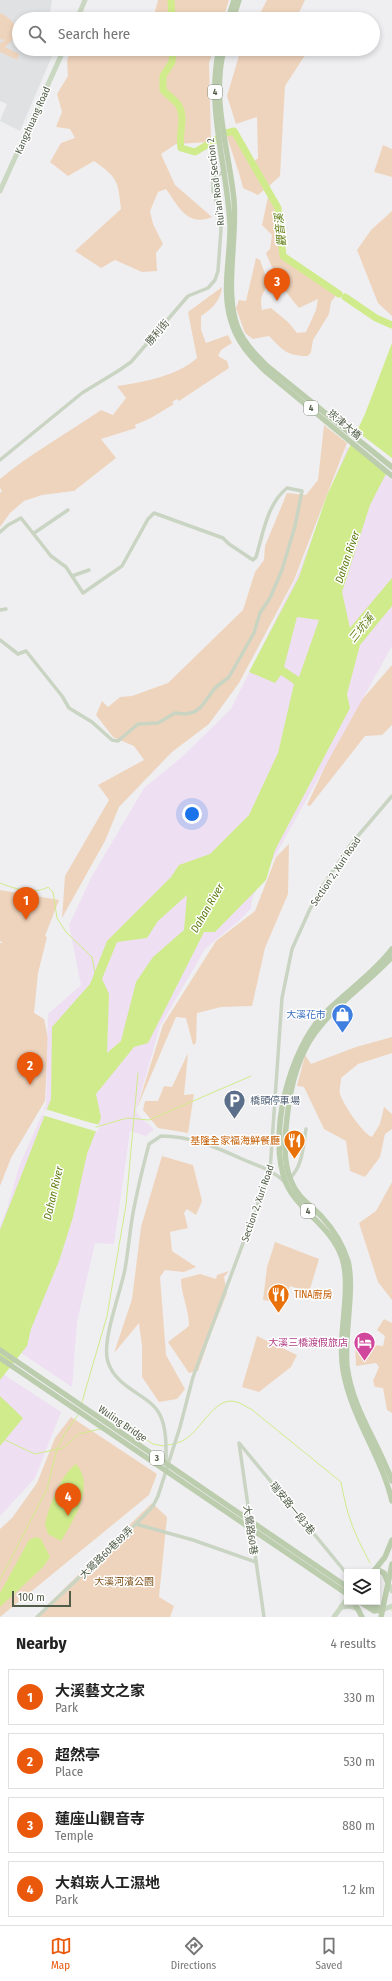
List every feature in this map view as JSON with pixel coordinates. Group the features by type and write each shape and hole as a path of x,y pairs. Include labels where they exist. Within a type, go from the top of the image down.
{"main road":[{"path":"230,12 234,0"},
{"path":"235,12 239,0"},
{"name":"Rui'an Road Section 2","path":"219,56 215,84 216,113 227,169"},
{"name":"Rui'an Road Section 2","path":"223,56 220,95 227,169 234,218 233,305 238,334"},
{"name":"崁津大橋","path":"238,334 267,366 392,467"},
{"name":"崁津大橋","path":"238,334 251,358 265,371 392,476"},
{"name":"4","path":"392,949 364,980 324,1014 310,1030 294,1061 284,1100 280,1157 294,1196 331,1237 342,1259 345,1280 342,1345 346,1384 358,1419 387,1480 392,1501"},
{"name":"4","path":"283,1125 292,1081 308,1043 328,1018 374,976 392,957"},
{"name":"4","path":"287,1180 291,1183 304,1201 322,1216 336,1236 347,1260 350,1283 346,1346 351,1386 361,1413 392,1481"},
{"name":"Wuling Bridge","path":"0,1350 344,1585"},
{"name":"Wuling Bridge","path":"0,1358 344,1592"},
{"path":"376,1569 385,1556 392,1540"},
{"path":"381,1617 392,1564"},
{"path":"380,1572 384,1573 388,1583"},
{"path":"356,1605 362,1617"},
{"path":"365,1605 374,1611 382,1610"},
{"path":"374,1605 382,1610"}],"street":[{"path":"80,12 85,0"},
{"name":"Kangzhuang Road","path":"0,191 61,56"},
{"name":"勝利街","path":"0,460 82,393 131,362 188,296 208,288 214,280 218,270 221,228 220,214 212,186 213,178 227,169"},
{"path":"0,532 8,524 21,518 51,556 66,567 83,593 116,572 130,554 148,519 154,512 223,538 229,544 253,560 256,557 271,509 282,493 287,488 302,490 287,557 270,598 260,613 254,633 229,677 216,688 201,707 194,712 186,714 175,713 158,723 138,724 118,741 112,740 92,722 69,708 62,696 26,651 18,654 0,640"},
{"path":"34,533 68,510"},
{"path":"72,576 89,570"},
{"path":"0,610 6,609"},
{"name":"Section 2, Xuri Road","path":"136,1524 153,1506 174,1448 193,1377 270,1171 282,998 292,949 322,886 351,844 392,796"},
{"path":"273,1124 283,1125"},
{"path":"166,1469 166,1443 160,1414 121,1382 112,1371 107,1360 108,1340 125,1270 135,1204 149,1144 161,1136 171,1136 215,1146 287,1180 298,1167 302,1158 306,1129"},
{"name":"大鶯路60巷","path":"239,1443 264,1617"},
{"name":"瑞安路一段3巷","path":"239,1443 344,1570"},
{"name":"大鶯路60巷89弄","path":"37,1617 136,1524 193,1540 256,1562"},
{"path":"388,1583 392,1592"},
{"path":"334,1617 344,1603"},
{"path":"340,1608 350,1606 358,1609"},
{"path":"382,1610 392,1606"}],"shaded area":[{"path":"0,0 52,0 50,12 12,12 12,56 52,56 20,131 0,121 7,104 0,101"}],"green space":[{"path":"158,0 229,0 225,12 155,12"},
{"path":"267,0 305,0 299,12 261,12"},
{"path":"0,13 12,21 12,41 5,47 12,50 12,56 18,56 17,60 0,52 0,43 5,40 0,39"},
{"path":"69,56 212,56 209,63 211,142 176,144 161,154 175,185 212,217 196,219 190,217 184,214 166,189 158,192 150,211 153,224 163,244 156,253 157,271 142,272 115,260 101,268 75,251 121,209 119,192 115,181 108,172 94,161 68,176 50,162 61,143 75,138 70,129 56,127 62,112 57,94 68,76 67,60"},
{"path":"239,56 304,56 285,86 280,176 269,186 254,162 258,158 257,117 236,124 227,96"},
{"path":"233,133 264,190 258,195 243,188 227,136"},
{"path":"383,145 392,149 392,177 374,172"},
{"path":"268,197 276,209 282,258 336,295 331,302 329,314 313,340 311,352 308,356 295,355 286,351 269,336 253,339 245,333 236,308 239,300 246,301 256,258 260,260 266,279 265,289 261,298 262,310 271,308 288,322 297,333 306,332 316,310 318,299 299,308 288,295 276,276 269,261 266,253 270,249 272,235 262,225"},
{"path":"392,211 392,316 378,303 357,250 371,230"},
{"path":"222,287 218,300 201,316 201,330 206,343 228,335 232,343 221,350 218,356 227,361 229,368 179,401 177,399 172,402 174,404 151,418 135,425 136,428 101,439 116,458 74,491 42,495 24,501 10,513 0,527 0,493 2,491 0,488 0,479 37,452 101,410 113,415 126,398 117,386 149,380 170,374 197,358 188,312"},
{"path":"324,425 347,443 294,580 239,683 209,724 172,752 119,807 105,841 62,918 65,876 109,800 98,785 144,760 134,746 113,737 96,715 102,701 108,707 120,697 132,696 168,683 243,610 255,572 264,560 265,546 287,493 306,495 318,480"},
{"path":"392,665 392,725 382,735 365,736 310,806 307,805 330,756 359,703"},
{"path":"289,844 288,894 265,948 252,1006 221,1007 197,1013 196,1043 193,1045 186,1018 176,1017 137,1108 163,1025 216,941 255,911 276,857"},
{"path":"0,890 59,900 45,936 47,937 38,973 34,1013 44,1019 48,1038 45,1101 11,1158 0,1186 0,943 3,943 0,941"},
{"path":"392,1037 392,1053 358,1064 341,1078 340,1094 342,1099 354,1118 368,1135 372,1137 380,1124 384,1107 392,1114 392,1129 385,1134 380,1157 365,1177 350,1171 346,1141 324,1129 304,1087 297,1086 305,1055 311,1064 356,1047"},
{"path":"188,1053 184,1095 194,1094 188,1133 158,1128 143,1110 145,1101 158,1101 164,1086 172,1087"},
{"path":"162,1156 193,1165 202,1201 196,1215 187,1209 184,1213 188,1228 170,1232 172,1251 196,1267 184,1272 165,1270 160,1277 166,1355 185,1389 177,1399 159,1402 142,1377 142,1346 139,1323 114,1353 132,1299 141,1227"},
{"path":"392,1182 392,1300 378,1282 359,1223 376,1211"},
{"path":"275,1242 319,1259 309,1292 290,1286 283,1303 263,1300 267,1267"},
{"path":"229,1271 224,1277 227,1293 198,1371 189,1373 168,1342 189,1326 181,1279 200,1274 216,1279 217,1275"},
{"path":"384,1319 392,1323 392,1413 387,1410 383,1388 375,1387 373,1381 379,1367 376,1363 356,1366 355,1343 383,1346 385,1336 377,1330"},
{"path":"257,1336 297,1355 291,1367 259,1392 242,1387"},
{"path":"71,1417 157,1474 149,1495 0,1617 0,1529 12,1518 37,1483 55,1438"},
{"name":"大溪河濱公園","path":"152,1503 167,1517 159,1597 174,1606 170,1617 35,1617"}],"sand":[{"path":"347,447 392,480 392,646 252,898 251,908 241,919 205,949 160,1026 136,1110 139,1116 154,1129 146,1136 130,1131 114,1244 95,1243 77,1322 72,1387 0,1339 0,1226 7,1209 19,1167 46,1105 48,1014 81,985 69,925 91,878 144,788 182,757 231,709 298,574"},
{"path":"0,1372 61,1412 35,1478 0,1516"}],"water":[{"path":"392,343 392,462 370,505 342,592 350,628 392,578 392,606 360,645 347,694 350,708 275,850 266,880 215,932 204,932 148,1043 134,1047 96,1094 101,1118 87,1154 73,1217 59,1261 31,1329 27,1346 0,1380 0,1230 51,1099 52,1027 90,984 107,941 171,877 179,865 210,854 249,815 278,753 294,684 281,675 275,683 249,672 299,577 327,495 365,414","holes":["297,617 319,620 299,677 284,667","187,895 184,930 153,957 136,982 121,1041 107,1053 109,994 102,979 117,942 147,938 158,921"]},
{"path":"0,1396 23,1418 0,1446"},
{"path":"76,1464 82,1473 84,1483 83,1493 76,1513 61,1541 48,1534 45,1524 60,1483 70,1469"},
{"path":"36,1537 41,1539 50,1557 43,1567 0,1607 0,1593 29,1540"}],"pier":[{"path":"355,430 392,458 392,467 388,474 349,443"},
{"path":"45,1109 100,1125 98,1132 42,1115"}],"waterway":[{"name":"觀音溪","path":"171,0 172,12"},
{"name":"觀音溪","path":"172,56 172,62 163,76 163,90 176,102 181,111 181,148 195,152 217,139"},
{"name":"觀音溪","path":"226,133 234,131 278,208 283,256 339,294"},
{"name":"觀音溪","path":"345,297 376,318 392,325"},
{"path":"0,883 18,889 31,891 37,891 48,887 53,892 57,918 66,932 92,957 95,973"},
{"path":"82,1402 107,1316 126,1205 138,1073"},
{"path":"96,1127 127,1118 149,1120 251,1076"},
{"path":"177,1443 193,1433 220,1404 228,1401 237,1402 251,1409 341,1482 352,1524 370,1563"},
{"path":"0,1580 47,1489 57,1449 65,1433 78,1415"},
{"path":"112,1423 117,1420 153,1444 164,1446"},
{"path":"5,1440 35,1454 63,1448 79,1434 100,1429"},
{"path":"167,1445 174,1444"}],"place":[{"name":"蓮座山觀音寺","path":"277,301"},
{"name":"大溪藝文之家","path":"26,920"},
{"name":"大溪花市","path":"342,1034"},
{"name":"超然亭","path":"30,1085"},
{"name":"橋頭停車場","path":"234,1120"},
{"name":"基隆全家福海鮮餐廳","path":"295,1160"},
{"name":"TINA廚房","path":"279,1314"},
{"name":"大溪三橋渡假旅店","path":"364,1362"},
{"name":"大嵙崁人工濕地","path":"68,1516"}],"water label":[{"name":"Dahan River","path":"347,557"},
{"name":"三坑溪","path":"361,628"},
{"name":"Dahan River","path":"207,908"},
{"name":"Dahan River","path":"53,1193"}]}
